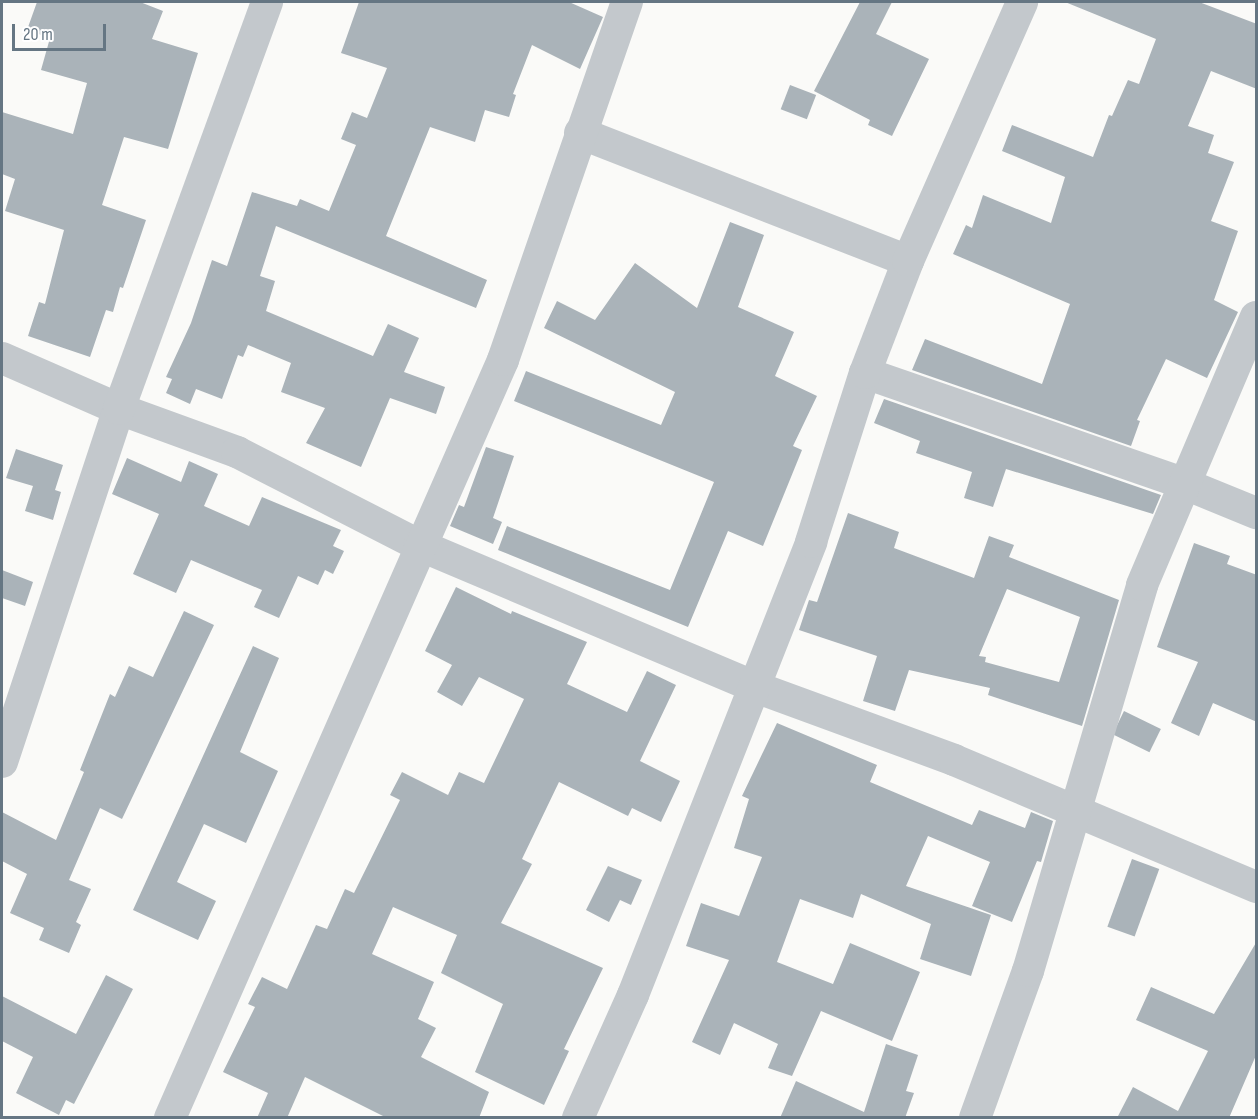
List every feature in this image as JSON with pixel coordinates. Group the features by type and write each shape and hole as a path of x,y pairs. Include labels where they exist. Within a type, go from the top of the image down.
{"street":[{"path":"2,762 119,409 267,2"},
{"path":"170,1118 419,545 503,360 627,2"},
{"path":"578,1118 633,995 811,542 865,373 908,261 1022,2"},
{"path":"580,133 908,261"},
{"path":"975,1118 1028,971 1142,585 1257,317"},
{"path":"2,358 119,409 237,452 419,545 754,687 954,760 1257,887"},
{"path":"865,373 1185,484 1257,513"}],"building":[{"path":"37,2 140,2 163,11 152,39 198,53 168,149 124,137 102,205 146,220 123,288 120,287 113,312 106,310 90,357 28,336 39,302 45,304 64,230 5,211 15,179 2,174 2,112 73,134 87,83 41,70 50,38 27,30"},
{"path":"359,2 569,2 603,17 580,69 532,45 513,94 516,95 509,117 485,110 475,142 430,127 386,236 487,280 476,308 276,226 260,276 275,281 266,311 373,356 388,324 419,338 404,372 445,387 436,414 390,398 361,467 306,443 325,408 281,392 291,363 248,345 243,357 238,355 222,399 196,389 190,404 166,393 172,379 166,377 191,323 212,260 227,266 252,192 297,206 300,199 329,211 356,145 341,139 352,112 367,118 387,68 341,53"},
{"path":"860,2 892,2 876,34 929,59 892,136 868,125 870,120 814,91"},
{"path":"1065,2 1199,2 1257,24 1257,89 1211,71 1188,126 1214,135 1208,153 1234,162 1211,221 1238,231 1214,300 1238,312 1207,378 1166,359 1137,420 1140,421 1131,446 912,370 925,339 1042,384 1070,304 953,254 966,225 972,228 983,195 1051,223 1065,177 1002,151 1012,125 1093,157 1109,115 1112,116 1128,80 1139,84 1156,39"},
{"path":"790,85 816,95 807,119 781,109"},
{"path":"730,222 764,235 738,307 794,332 775,376 817,396 793,446 802,450 763,546 728,531 688,627 498,550 507,526 670,590 714,482 514,401 526,371 661,425 675,392 544,328 557,301 595,320 635,263 697,308"},
{"path":"884,399 1161,495 1153,514 1006,469 993,507 964,498 972,472 916,453 920,441 874,423"},
{"path":"486,447 514,456 493,518 502,522 493,544 450,526 459,505 464,507"},
{"path":"16,449 63,465 55,490 61,492 53,520 25,511 33,486 6,478"},
{"path":"127,458 181,482 189,461 218,474 204,506 249,526 262,497 341,530 333,546 344,551 333,574 325,570 318,585 298,576 279,618 254,607 262,590 191,560 176,593 133,574 159,514 112,494"},
{"path":"848,513 899,532 894,548 974,578 989,536 1014,545 1009,557 1119,600 1082,726 988,695 990,688 909,670 895,711 863,701 877,656 799,630 809,600 817,602","holes":["1007,589 1080,617 1059,682 985,662 986,657 979,656"]},
{"path":"1194,543 1230,556 1227,564 1257,575 1257,722 1213,703 1199,736 1171,723 1198,662 1157,647"},
{"path":"2,570 33,582 25,606 2,598"},
{"path":"456,587 511,614 512,611 587,642 567,684 627,712 647,671 676,685 640,761 680,781 661,822 632,808 628,816 559,782 522,859 532,864 501,923 603,968 564,1049 569,1051 544,1105 475,1072 503,1004 441,973 457,935 393,907 372,954 434,982 418,1019 436,1028 421,1057 489,1092 479,1118 387,1118 305,1077 287,1118 257,1118 268,1093 223,1072 255,1007 248,1004 262,977 287,989 316,925 327,929 345,889 354,893 400,800 390,795 402,772 448,795 459,772 484,783 524,699 479,677 462,706 437,692 452,665 425,651"},
{"path":"184,611 214,625 122,819 100,808 69,880 91,889 76,922 81,925 69,953 39,940 44,928 10,913 27,874 2,861 2,812 56,840 84,772 80,770 110,694 115,697 129,666 153,677"},
{"path":"253,646 279,658 240,752 278,771 246,843 204,824 177,882 216,901 198,940 133,910"},
{"path":"1124,711 1161,729 1149,752 1113,734"},
{"path":"777,723 877,765 870,782 972,825 979,810 1025,828 1031,812 1053,821 1041,862 1037,861 1012,922 972,906 990,862 928,836 906,886 991,915 971,976 920,959 931,924 861,894 853,918 800,899 777,962 833,984 850,943 920,972 892,1041 821,1011 792,1076 768,1068 778,1044 734,1023 720,1055 692,1042 729,960 686,946 701,903 739,916 762,857 734,848 749,799 742,796"},
{"path":"1132,859 1159,869 1135,937 1107,927"},
{"path":"608,866 642,880 631,905 620,900 609,922 586,910"},
{"path":"1257,941 1257,1053 1229,1118 1117,1118 1133,1087 1178,1111 1208,1051 1136,1020 1151,987 1214,1014"},
{"path":"106,975 133,989 74,1104 66,1100 59,1115 16,1093 33,1057 2,1041 2,996 76,1034"},
{"path":"886,1044 918,1055 906,1091 914,1093 905,1118 780,1118 796,1081 864,1112"}]}
